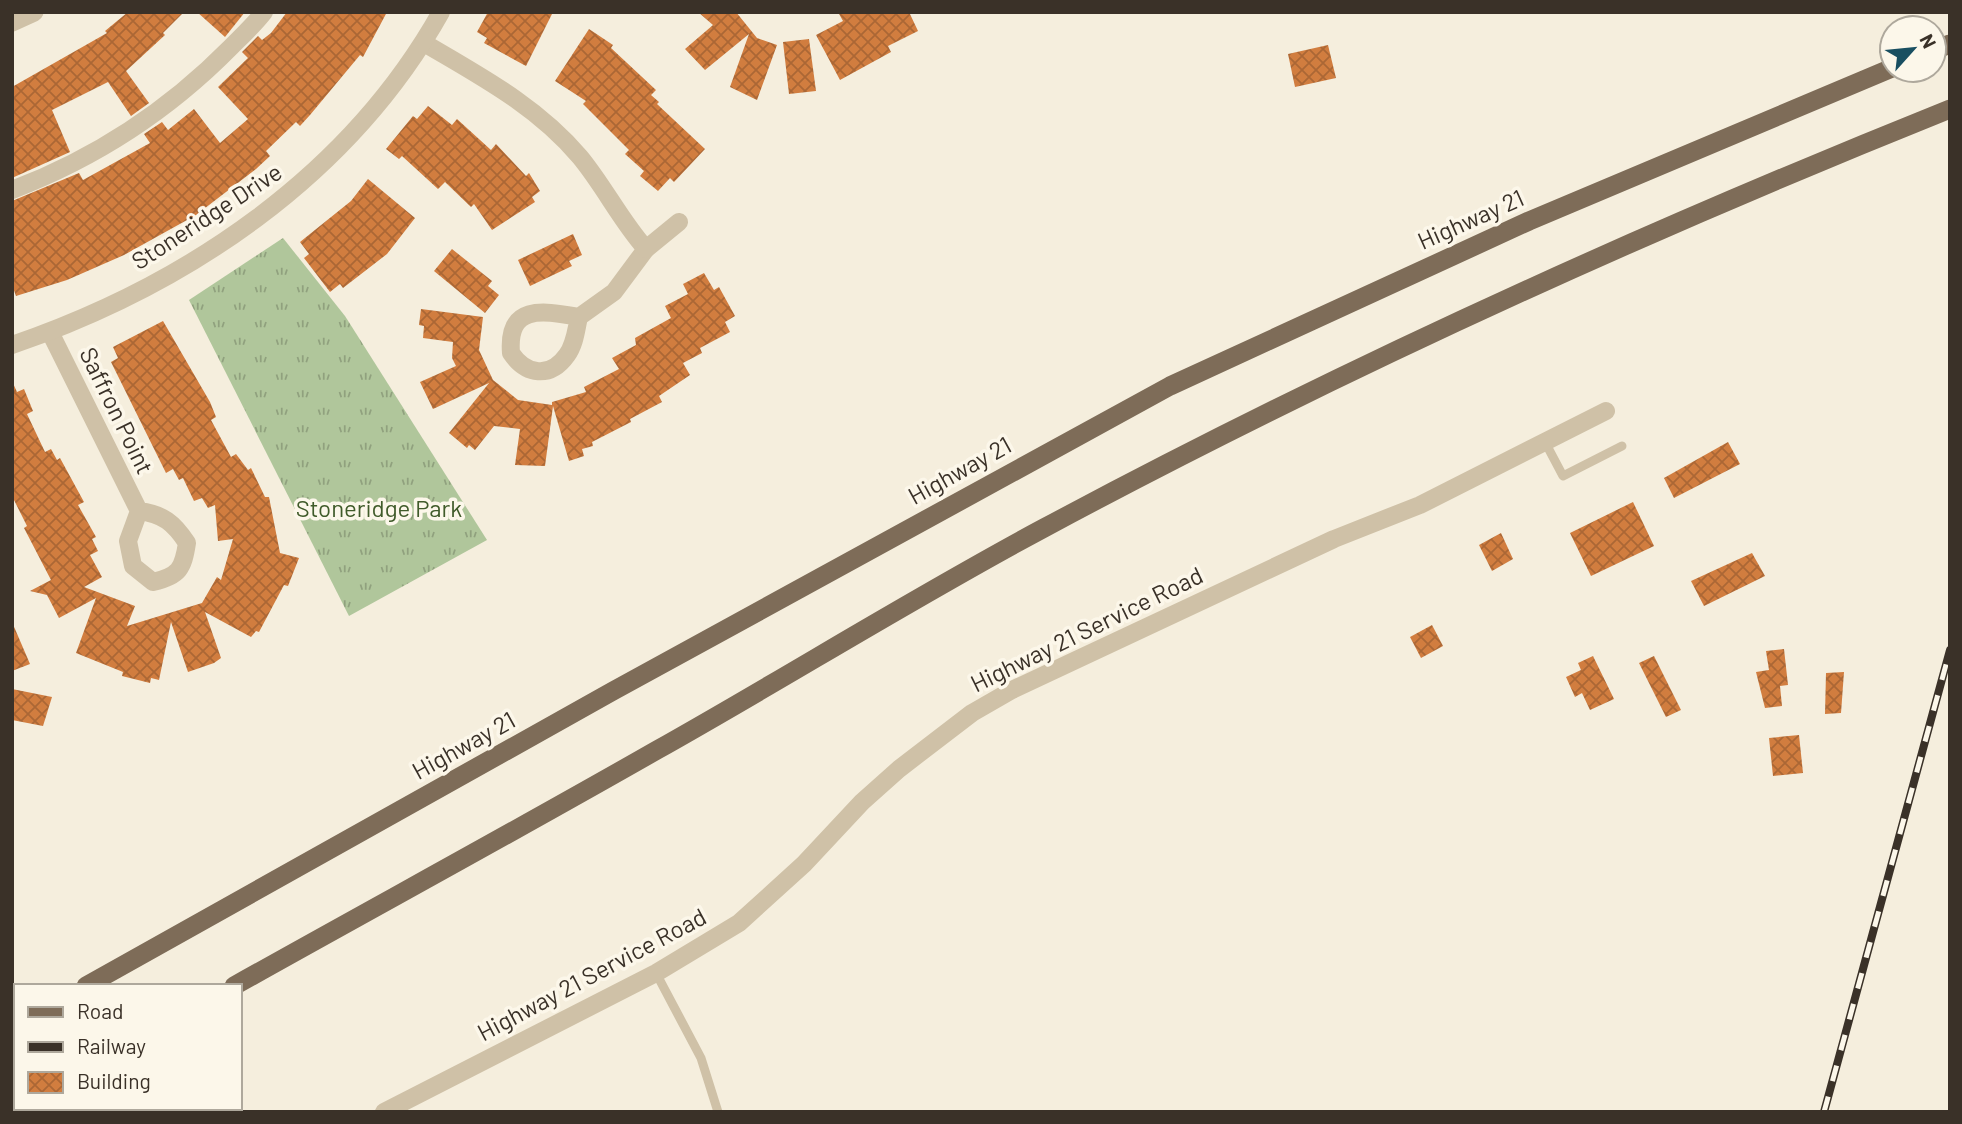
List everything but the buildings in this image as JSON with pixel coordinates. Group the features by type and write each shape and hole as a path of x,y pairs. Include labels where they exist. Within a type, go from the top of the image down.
{"main road":[{"name":"Highway 21","path":"90,984 649,671 1170,386 1529,221 1878,74"},
{"path":"238,984 662,748 865,626 1161,467 1316,388 1660,230 1950,109"}],"street":[{"path":"12,22 34,12"},
{"path":"12,190 89,156 137,128 202,77 264,12"},
{"name":"Stoneridge Drive","path":"12,345 50,332 130,296 176,271 287,198 337,150 424,43 440,12"},
{"path":"424,43 509,92 549,124 581,158 646,249"},
{"path":"579,317 614,292 646,249 679,222"},
{"name":"Saffron Point","path":"50,332 139,511"},
{"name":"Highway 21 Service Road","path":"383,1112 656,973 739,923 796,872 871,794 972,713 1051,670 1334,539 1420,505 1606,411"}],"lane":[{"path":"1545,442 1563,476 1622,446"},
{"path":"656,973 701,1058 718,1112"}],"green space":[{"name":"Stoneridge Park","path":"283,238 345,316 487,540 349,616 189,300"}],"railway":[{"path":"1824,1112 1950,650"}]}
